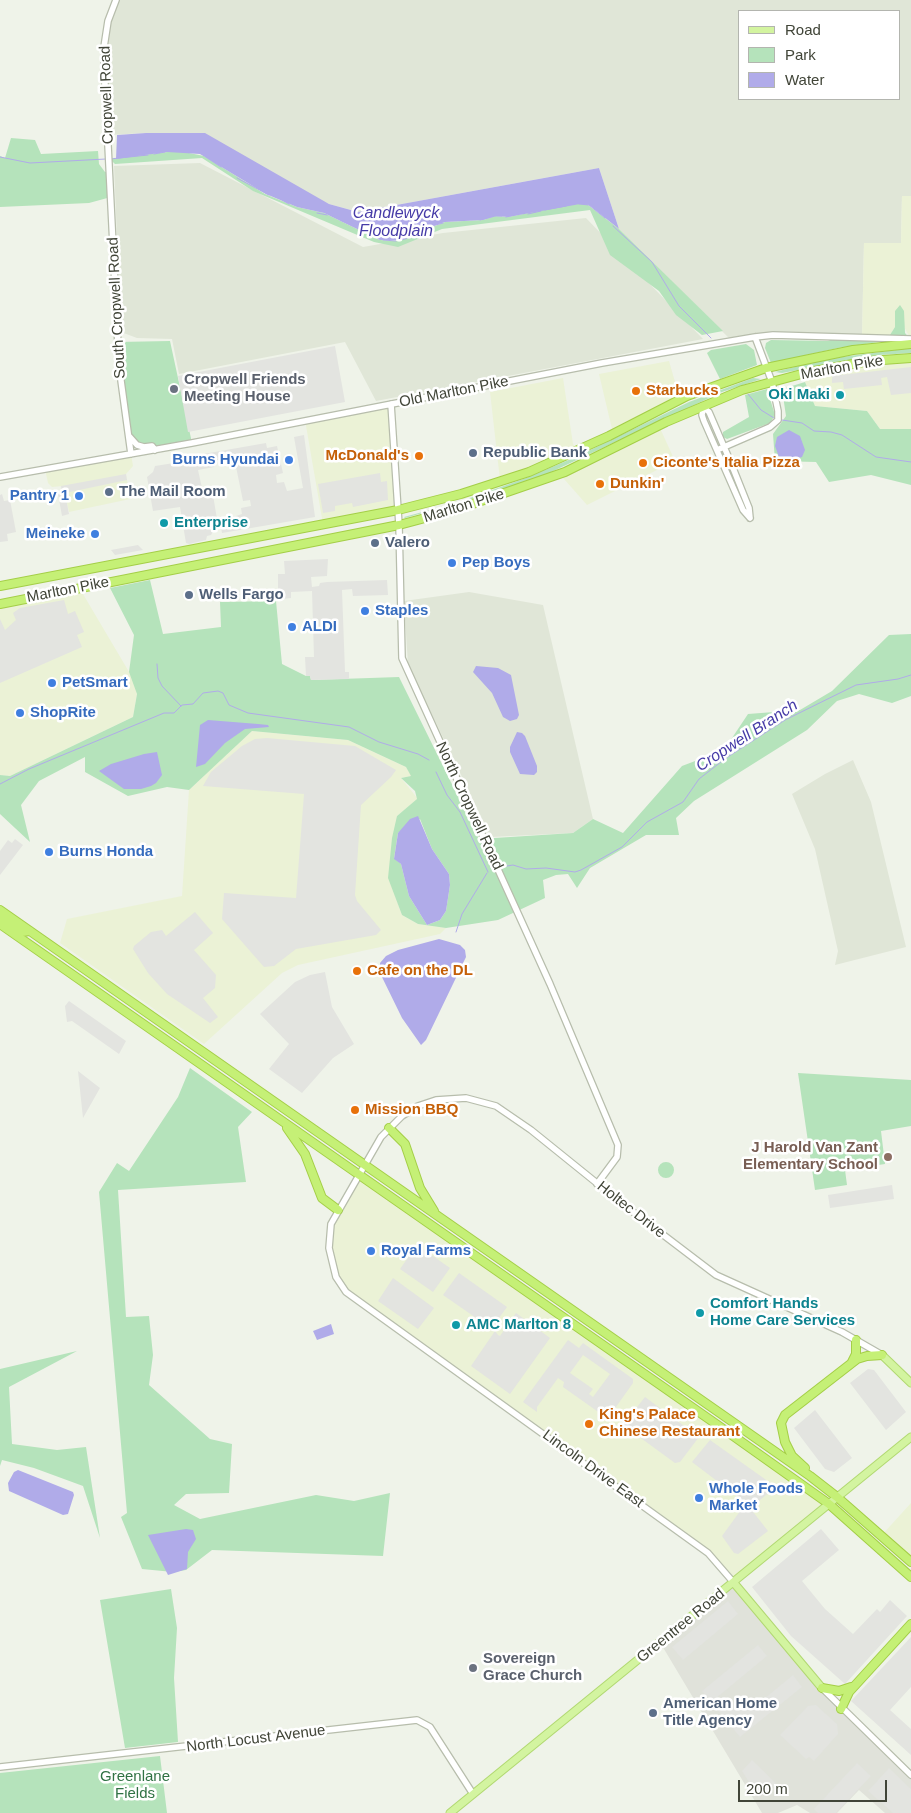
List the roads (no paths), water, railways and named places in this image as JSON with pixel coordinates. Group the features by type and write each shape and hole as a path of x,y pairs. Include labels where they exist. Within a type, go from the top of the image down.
{"highway":[{"name":"Marlton Pike","path":"0,586 398,510 461,494 530,472 609,436 687,396 766,368 853,350 911,344"},
{"name":"Marlton Pike","path":"0,604 399,525 474,504 565,472 740,391 809,372 869,361 911,358"},
{"path":"0,910 810,1476 838,1497 911,1562"},
{"path":"0,916 22,932 30,931"},
{"path":"0,924 829,1504 911,1577"},
{"path":"269,1112 294,1136 305,1154 318,1192 322,1198 338,1210"},
{"path":"388,1128 405,1144 420,1188 436,1215"},
{"path":"852,1364 856,1354 856,1340"},
{"path":"810,1476 807,1470 792,1456 785,1442 781,1423 797,1405 852,1364 866,1356 882,1356"},
{"path":"895,1563 911,1585"},
{"path":"841,1709 846,1696 854,1685 911,1624"},
{"path":"822,1688 839,1692 854,1685"}],"main road":[{"name":"Holtec Drive","path":"882,1356 911,1382"},
{"name":"Greentree Road","path":"450,1813 911,1437"},
{"name":"Lincoln Drive East","path":"734,1583 822,1688"}],"street":[{"name":"Cropwell Road","path":"110,161 104,47 108,21 116,0"},
{"name":"South Cropwell Road","path":"110,161 119,366 131,454"},
{"path":"717,450 776,422 779,414 772,382 755,337"},
{"name":"Old Marlton Pike","path":"0,477 171,447 602,363 755,337 911,339"},
{"name":"North Cropwell Road","path":"391,404 399,525 402,658 550,984 618,1146 617,1157 597,1184"},
{"path":"703,407 709,412 724,447 749,508 750,518 743,510 702,415 703,407"},
{"path":"128,434 137,445 144,447 152,446 155,450"},
{"name":"Holtec Drive","path":"365,1165 388,1128 402,1116 427,1103 446,1098 477,1100 496,1106 514,1117 597,1184 716,1275 856,1340 882,1356"},
{"name":"Lincoln Drive East","path":"365,1165 331,1224 329,1248 336,1277 346,1292 708,1553 734,1583"},
{"name":"Lincoln Drive East","path":"822,1688 841,1709 911,1775"},
{"name":"North Locust Avenue","path":"0,1767 417,1720 430,1726 473,1794"}],"water":[{"name":"Candlewyck Floodplain","path":"205,133 329,204 358,212 599,168 619,229 589,205 580,204 508,217 496,216 483,220 445,222 427,228 403,240 380,240 324,213 297,207 266,194 200,154 167,152 116,159 117,135"},
{"path":"789,430 800,436 805,450 802,457 788,461 779,457 775,446 777,437"},
{"path":"476,666 498,668 511,675 519,715 517,719 510,721 503,717 492,693 473,672"},
{"path":"208,720 268,725 269,727 245,729 225,743 205,764 196,767 200,725"},
{"path":"517,732 525,736 537,766 537,772 534,775 520,774 510,752 510,747"},
{"path":"157,752 162,775 151,786 141,789 124,789 99,771 111,764"},
{"path":"418,816 432,849 449,874 450,885 446,911 440,920 427,925 409,896 401,864 394,859 398,833 410,819"},
{"path":"439,939 460,945 465,950 466,957 426,1040 421,1045 402,1018 380,973 380,963 386,956 398,950"},
{"path":"331,1324 334,1334 317,1340 313,1331"},
{"path":"18,1470 73,1492 74,1495 68,1514 63,1515 9,1491 8,1483 14,1472"},
{"path":"186,1529 193,1530 196,1539 188,1552 187,1569 168,1575 148,1535"}],"waterway":[{"path":"154,154 165,152"},
{"path":"110,159 148,155"},
{"path":"0,157 30,163 106,159"},
{"path":"206,157 221,167"},
{"path":"237,178 269,195"},
{"path":"282,200 289,204"},
{"path":"579,204 589,205 605,218"},
{"path":"545,210 566,206"},
{"path":"528,214 541,211"},
{"path":"317,213 327,215"},
{"path":"506,217 519,214"},
{"path":"480,220 502,216"},
{"path":"340,220 364,231"},
{"path":"432,226 443,223"},
{"path":"613,226 652,262 679,306 711,338"},
{"path":"405,239 428,227"},
{"path":"383,240 396,241"},
{"path":"748,394 761,410 774,418"},
{"path":"782,420 802,423 814,431 842,435 876,457 911,462"},
{"path":"157,664 158,678 162,686 181,706"},
{"name":"Cropwell Branch","path":"501,867 513,865 526,869 546,868 575,872 581,870 622,847 647,822 683,802 699,779 726,758 785,720 856,685 898,679 911,675"},
{"name":"Cropwell Branch","path":"0,784 29,769 164,713 174,713 182,705 193,704 203,693 218,691 223,693 229,705 248,713 349,727 379,742 418,754 429,760"},
{"name":"Cropwell Branch","path":"436,772 447,795 460,812 488,872"},
{"path":"456,932 462,914 487,873"}],"place":[{"name":"Cropwell Friends Meeting House","path":"174,389"},
{"name":"Starbucks","path":"636,391"},
{"name":"Oki Maki","path":"840,395"},
{"name":"Republic Bank","path":"473,453"},
{"name":"McDonald's","path":"419,456"},
{"name":"Burns Hyundai","path":"289,460"},
{"name":"Ciconte's Italia Pizza","path":"643,463"},
{"name":"Dunkin'","path":"600,484"},
{"name":"The Mail Room","path":"109,492"},
{"name":"Pantry 1","path":"79,496"},
{"name":"Enterprise","path":"164,523"},
{"name":"Meineke","path":"95,534"},
{"name":"Valero","path":"375,543"},
{"name":"Pep Boys","path":"452,563"},
{"name":"Wells Fargo","path":"189,595"},
{"name":"Staples","path":"365,611"},
{"name":"ALDI","path":"292,627"},
{"name":"PetSmart","path":"52,683"},
{"name":"ShopRite","path":"20,713"},
{"name":"Burns Honda","path":"49,852"},
{"name":"Cafe on the DL","path":"357,971"},
{"name":"Mission BBQ","path":"355,1110"},
{"name":"J Harold Van Zant Elementary School","path":"888,1157"},
{"name":"Royal Farms","path":"371,1251"},
{"name":"Comfort Hands Home Care Services","path":"700,1313"},
{"name":"AMC Marlton 8","path":"456,1325"},
{"name":"King's Palace Chinese Restaurant","path":"589,1424"},
{"name":"Whole Foods Market","path":"699,1498"},
{"name":"Sovereign Grace Church","path":"473,1668"},
{"name":"American Home Title Agency","path":"653,1713"}],"park label":[{"name":"Greenlane Fields","path":"135,1786"}]}
